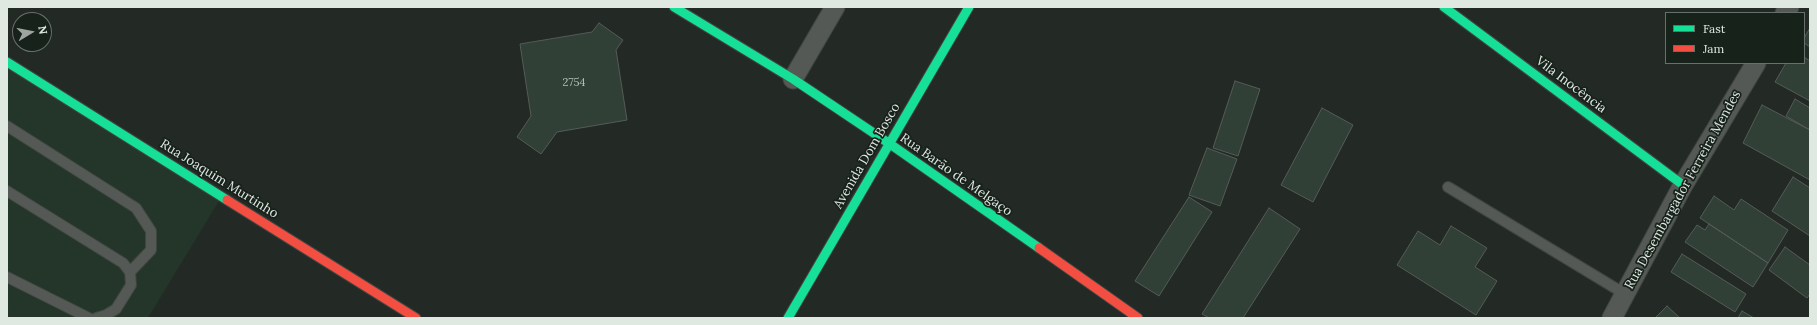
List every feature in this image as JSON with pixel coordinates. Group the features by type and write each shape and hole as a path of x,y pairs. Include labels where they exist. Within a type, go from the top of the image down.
{"street":[{"name":"Rua Barão de Melgaço","path":"674,7 793,79 890,144 1138,318"},
{"path":"793,79 835,7"},
{"name":"Avenida Dom Bosco","path":"788,318 969,7"},
{"name":"Vila Inocência","path":"1444,7 1683,185"},
{"name":"Rua Joaquim Murtinho","path":"7,62 416,318"},
{"name":"Rua Desembargador Ferreira Mendes","path":"1612,318 1683,185 1755,64"}],"lane":[{"path":"7,126 136,208 151,231 151,250 130,272"},
{"path":"1448,186 1625,294"},
{"path":"7,191 123,263 130,272 131,285 116,309 106,315 96,318"},
{"path":"7,277 89,318"}],"shaded area":[{"path":"7,62 222,196 148,318 7,318"}],"building":[{"path":"599,23 623,40 616,50 627,120 557,132 541,154 517,137 531,116 520,44 592,32"},
{"path":"1810,28 1810,47 1805,44 1805,36"},
{"path":"1805,58 1810,61 1810,101 1775,82 1785,64 1805,64"},
{"path":"1235,81 1260,89 1238,156 1213,148"},
{"path":"1795,99 1810,108 1810,130 1786,116"},
{"path":"1762,105 1810,130 1810,180 1743,143"},
{"path":"1322,108 1353,125 1313,202 1281,185"},
{"path":"1207,148 1237,159 1220,206 1189,195"},
{"path":"1793,177 1810,188 1810,236 1772,211"},
{"path":"1714,196 1734,210 1741,199 1788,230 1768,263 1700,218"},
{"path":"1189,197 1212,212 1159,296 1135,281"},
{"path":"1269,208 1300,229 1243,318 1209,318 1202,314"},
{"path":"1709,224 1768,263 1753,287 1685,242 1697,225 1705,230"},
{"path":"1451,226 1487,248 1475,267 1497,281 1476,315 1397,265 1418,231 1440,245"},
{"path":"1785,247 1810,265 1810,294 1807,298 1769,270"},
{"path":"1682,254 1746,294 1735,312 1671,272"},
{"path":"1667,306 1680,318 1655,318"},
{"path":"1742,311 1754,318 1738,318"}],"traffic: fast":[{"path":"674,7 793,79 890,144 1039,248"},
{"path":"788,318 969,7"},
{"path":"1444,7 1683,185"},
{"path":"7,62 227,200"}],"traffic: jam":[{"path":"227,200 416,318"},
{"path":"1039,248 1138,318"}]}
